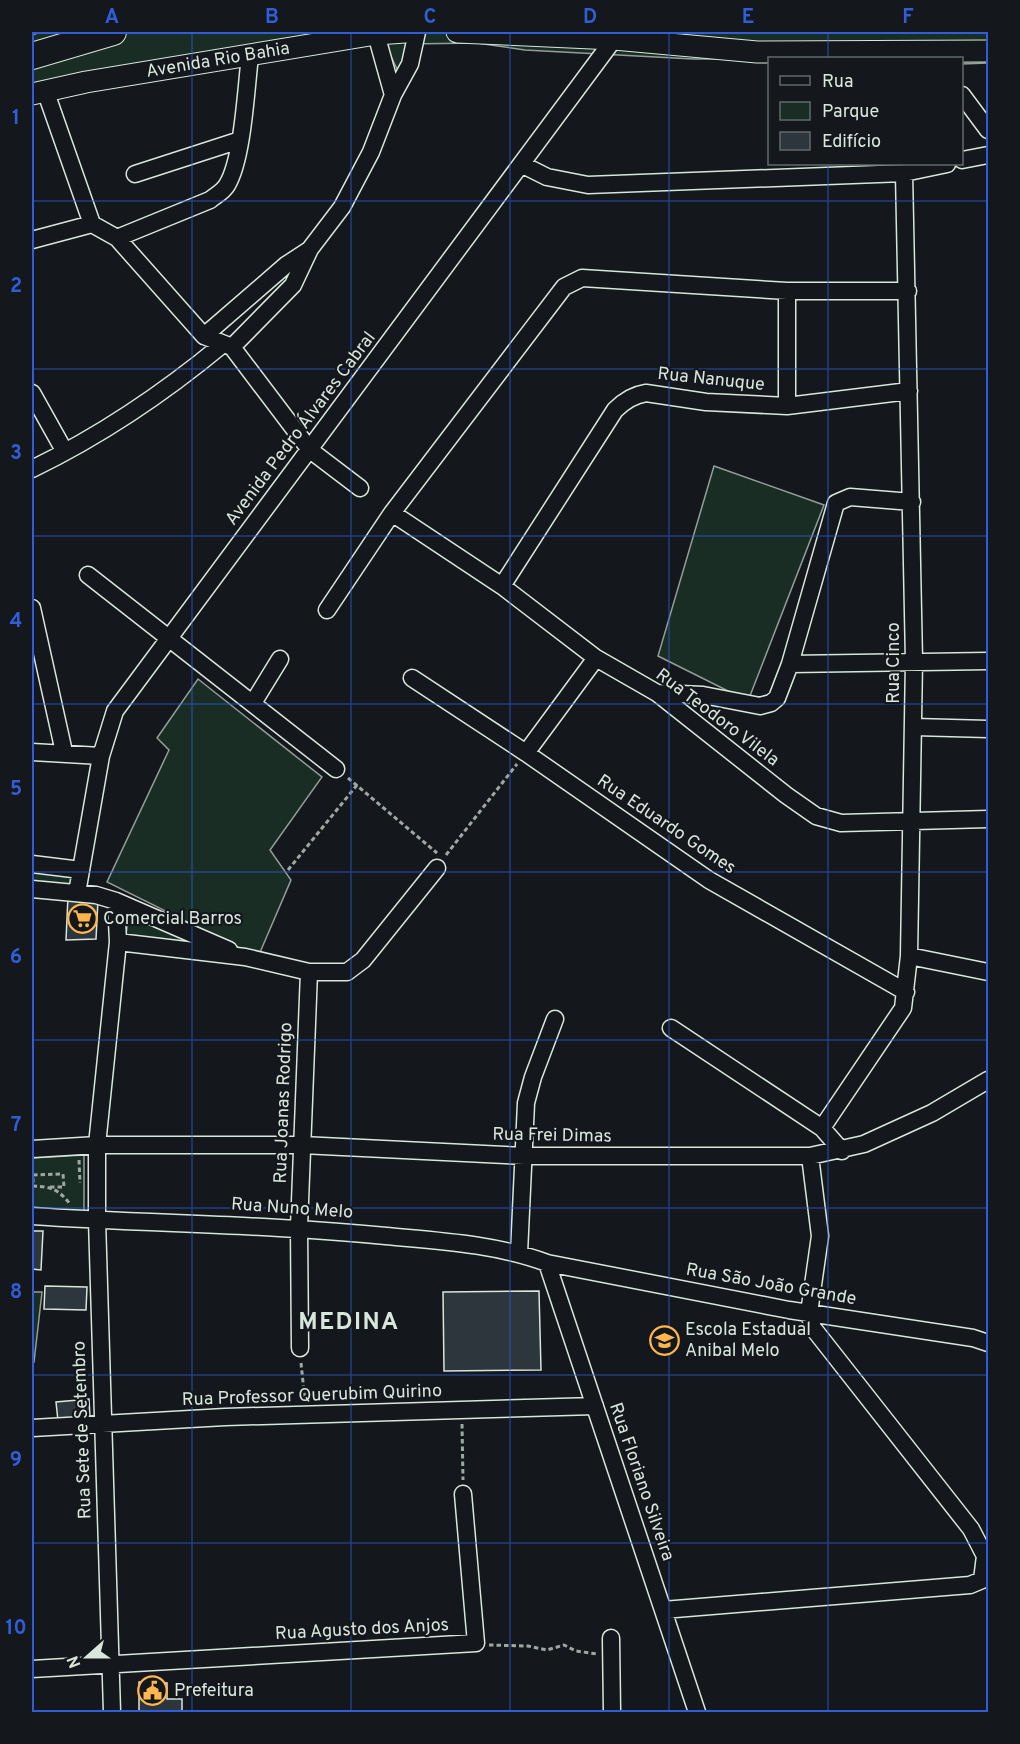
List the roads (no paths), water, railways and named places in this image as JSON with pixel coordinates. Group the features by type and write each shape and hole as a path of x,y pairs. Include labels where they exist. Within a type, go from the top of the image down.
{"highway":[{"path":"32,56 113,32"}],"main road":[{"name":"Avenida Rio Bahia","path":"38,92 376,34 405,32"},
{"path":"457,32 614,39 757,51 931,55 988,51"}],"street":[{"path":"32,470 135,410 228,345 293,285 310,249 342,207 371,152 393,95 410,64 417,32"},
{"path":"376,34 393,95"},
{"name":"Avenida Pedro Álvares Cabral","path":"78,893 101,756 115,711 614,39"},
{"path":"117,238 210,200 223,191 229,183 240,140 250,56"},
{"path":"38,92 92,224 117,238 204,336 228,345 310,450 360,488"},
{"path":"963,96 988,130"},
{"path":"135,174 240,140"},
{"path":"963,160 988,154"},
{"path":"521,164 547,177 588,185 904,173 942,165"},
{"name":"Rua Cinco","path":"822,1128 903,1008 906,992 914,820 915,661 904,173"},
{"path":"32,240 92,224"},
{"path":"204,336 286,265 310,249"},
{"path":"327,610 392,513 564,287 582,278 786,291 908,291"},
{"path":"786,291 787,406"},
{"name":"Rua Nanuque","path":"502,586 615,410 623,402 646,393 706,402 787,406 909,392"},
{"path":"32,393 65,452"},
{"path":"657,693 703,695 760,706 771,703 777,698 790,664 836,503 850,497 912,502"},
{"name":"Rua Teodoro Vilela","path":"392,513 502,586 596,658 657,693 816,816 841,823 988,819"},
{"path":"88,575 336,769"},
{"path":"32,608 64,752"},
{"path":"526,753 596,658"},
{"path":"253,703 280,659"},
{"path":"790,664 988,661"},
{"name":"Rua Eduardo Gomes","path":"412,678 526,753 709,880 906,992"},
{"path":"914,727 988,729"},
{"path":"32,752 64,752 101,756"},
{"path":"118,942 245,957 309,972 347,972 355,967 440,863"},
{"path":"32,864 81,870"},
{"path":"32,889 78,893 116,901 245,957"},
{"name":"Rua Sete de Setembro","path":"112,1713 102,1426 97,1145 118,942 116,901"},
{"path":"909,956 988,972"},
{"name":"Rua Joanas Rodrigo","path":"300,1348 299,1227 309,972"},
{"path":"519,1253 526,1103 533,1077 555,1019"},
{"path":"670,1028 822,1128 842,1150"},
{"name":"Rua Frei Dimas","path":"32,1149 97,1145 302,1145 525,1156 810,1156 864,1144 932,1113 988,1080"},
{"path":"663,1610 970,1585 982,1580 985,1556 971,1529 817,1334 809,1313 820,1236 820,1219 810,1156"},
{"name":"Rua Nuno Melo","path":"32,1216 299,1227 449,1242 519,1253 547,1263"},
{"name":"Rua São João Grande","path":"547,1263 809,1313 973,1338 988,1343"},
{"name":"Rua Floriano Silveira","path":"547,1263 697,1713"},
{"name":"Rua Professor Querubim Quirino","path":"32,1428 306,1415 595,1406"},
{"name":"Rua Agusto dos Anjos","path":"32,1669 476,1643 463,1494"},
{"path":"612,1646 612,1713"}],"place":[{"name":"Comercial Barros","path":"82,919"},
{"name":"Escola Estadual Anibal Melo","path":"664,1340"},
{"name":"Prefeitura","path":"153,1691"}],"district":[{"name":"MEDINA","path":"349,1323"}]}
